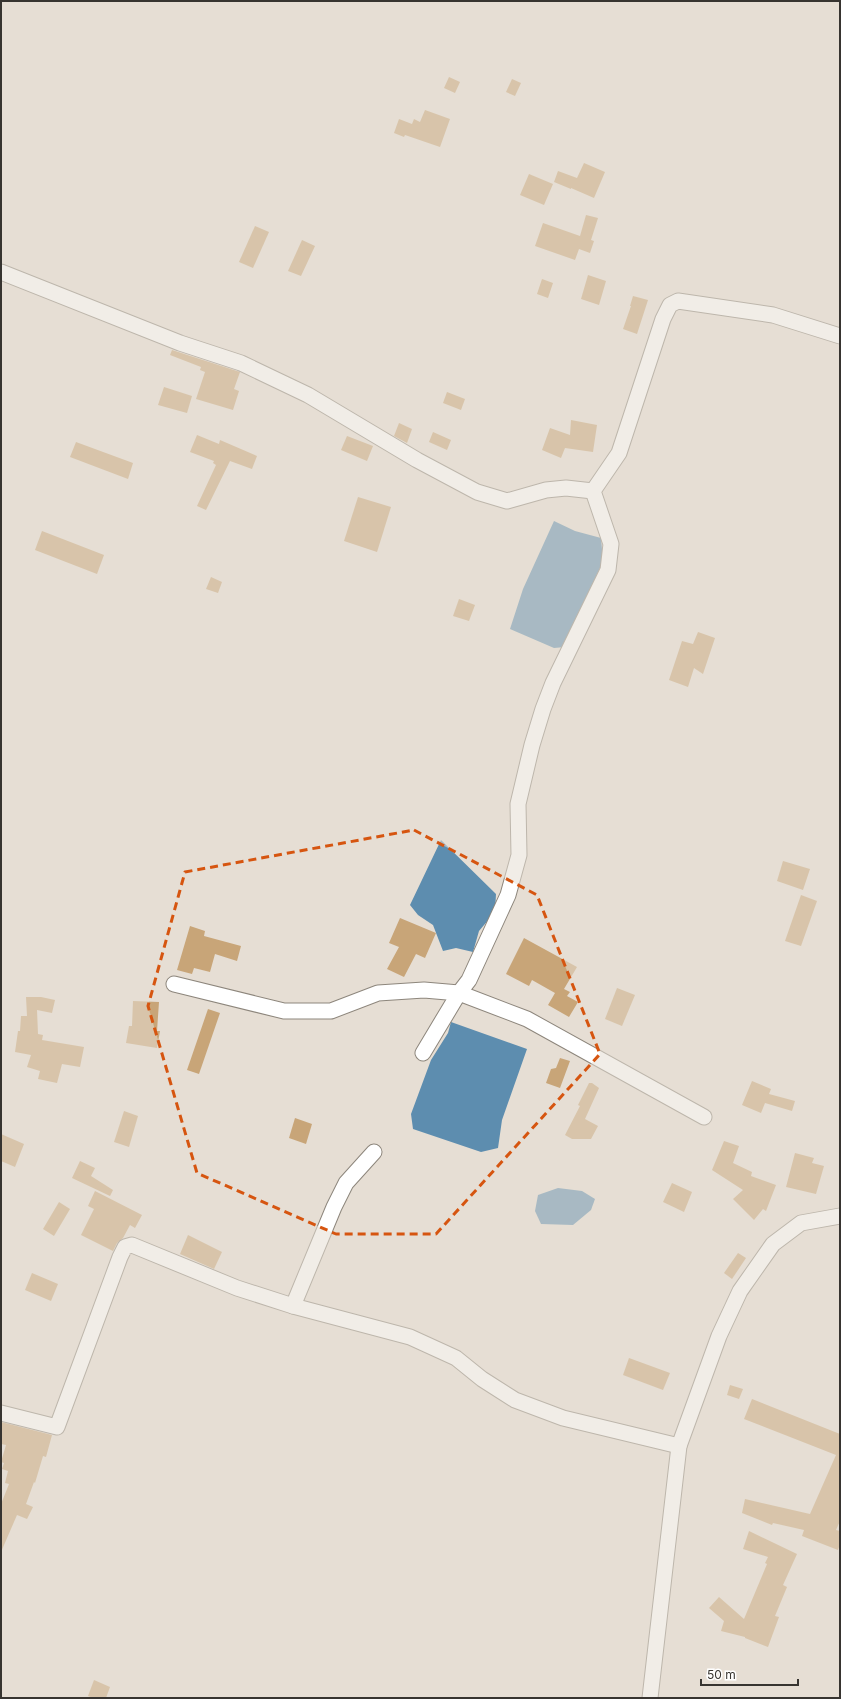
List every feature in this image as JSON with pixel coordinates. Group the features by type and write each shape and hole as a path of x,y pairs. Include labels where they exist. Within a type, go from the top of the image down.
{"street":[{"path":"1,272 180,343 248,366 308,395 417,460 477,492 507,501 546,490 566,488 593,491"},
{"path":"593,491 619,453 663,319 670,305 678,301 772,314 840,336"},
{"path":"423,1053 459,993 469,980 508,895 519,855 518,804 532,746 543,709 608,570 611,544 593,491"},
{"path":"174,984 284,1011 331,1011 378,993 424,990 459,993 527,1019 704,1117"},
{"path":"292,1306 334,1207 346,1183 374,1152"},
{"path":"650,1698 679,1446 719,1336 740,1291 773,1244 801,1223 840,1216"},
{"path":"1,1413 56,1426 125,1247 132,1245 236,1288 292,1306 410,1337 456,1358 482,1379 514,1400 563,1418 679,1446"}],"highlighted area":[{"path":"414,830 537,895 600,1054 436,1234 336,1234 197,1173 148,1006 185,872"}],"water":[{"path":"554,521 575,531 601,538 603,561 565,647 554,648 510,629 523,589"},
{"path":"441,840 496,894 495,912 479,931 473,952 456,948 443,951 433,925 418,915 410,905"},
{"path":"451,1022 527,1049 502,1120 498,1148 481,1152 413,1129 411,1114 431,1060 448,1033"},
{"path":"558,1188 582,1191 595,1199 591,1210 573,1225 541,1224 535,1211 538,1195"}],"building":[{"path":"449,77 460,82 455,93 444,88"},
{"path":"512,79 521,83 515,96 506,92"},
{"path":"425,110 450,119 440,147 405,135 404,137 394,133 399,119 412,124 414,119 420,122"},
{"path":"584,163 605,172 594,198 554,182 558,171 577,178"},
{"path":"529,174 553,184 544,205 520,195"},
{"path":"586,215 598,218 591,240 594,241 590,253 579,249 575,260 535,246 543,223 580,236"},
{"path":"255,226 269,232 253,268 239,262"},
{"path":"302,240 315,246 301,276 288,271"},
{"path":"588,275 606,281 599,305 581,299"},
{"path":"542,279 553,283 548,298 537,294"},
{"path":"633,296 648,300 637,334 623,329"},
{"path":"172,350 240,372 234,389 239,391 233,410 196,399 205,372 200,370 201,367 170,355"},
{"path":"164,387 192,396 187,413 158,405"},
{"path":"447,392 465,399 461,410 443,403"},
{"path":"571,420 597,425 593,452 565,448 561,458 542,450 550,428 570,435"},
{"path":"399,423 412,429 407,443 394,436"},
{"path":"433,432 451,440 447,450 429,442"},
{"path":"197,435 219,444 220,440 257,456 252,469 230,461 206,510 197,506 216,465 213,463 214,461 190,452"},
{"path":"347,436 373,446 367,461 341,450"},
{"path":"76,442 133,463 128,479 70,457"},
{"path":"358,497 391,507 377,552 344,541"},
{"path":"42,531 104,555 97,574 35,550"},
{"path":"211,577 222,582 218,593 206,589"},
{"path":"459,599 475,605 469,621 453,616"},
{"path":"698,632 715,638 703,674 694,668 688,687 669,680 682,641 693,644"},
{"path":"783,861 810,869 803,890 777,881"},
{"path":"801,895 817,901 801,946 785,941"},
{"path":"400,918 436,933 425,958 416,954 404,977 387,969 399,947 389,943"},
{"path":"190,926 205,931 204,936 241,946 237,961 215,954 210,972 194,968 192,974 177,970"},
{"path":"524,938 577,967 564,989 570,992 567,996 578,1002 569,1017 548,1005 555,993 532,980 529,986 506,974"},
{"path":"617,988 635,995 622,1026 605,1019"},
{"path":"26,997 41,997 55,1000 52,1013 37,1010 38,1034 43,1035 42,1040 84,1047 80,1067 62,1064 57,1083 38,1079 40,1071 27,1067 31,1055 15,1052 18,1031 20,1031 21,1016 27,1016"},
{"path":"133,1001 159,1002 157,1031 160,1031 157,1048 126,1043 129,1026 132,1026"},
{"path":"208,1009 220,1013 199,1074 187,1070"},
{"path":"560,1058 570,1061 560,1088 546,1083 551,1069 556,1068"},
{"path":"752,1081 771,1089 769,1094 795,1101 792,1111 765,1103 761,1113 742,1105"},
{"path":"589,1083 592,1083 599,1088 585,1119 598,1126 591,1139 572,1139 565,1135 580,1106 578,1105"},
{"path":"124,1111 138,1116 129,1147 114,1142"},
{"path":"295,1118 312,1124 306,1144 289,1138"},
{"path":"1,1134 24,1144 15,1167 1,1161"},
{"path":"724,1141 739,1146 733,1163 752,1172 751,1176 776,1185 766,1211 763,1209 754,1220 733,1199 743,1190 712,1170"},
{"path":"795,1153 814,1158 812,1163 824,1166 816,1194 786,1187"},
{"path":"80,1161 95,1168 91,1176 113,1190 110,1196 72,1178"},
{"path":"672,1183 692,1192 684,1212 663,1202"},
{"path":"95,1191 142,1215 135,1228 130,1225 123,1238 117,1243 113,1251 81,1235 94,1209 88,1206"},
{"path":"59,1202 70,1209 54,1236 43,1229"},
{"path":"188,1235 222,1252 214,1269 180,1254"},
{"path":"738,1253 746,1258 732,1279 724,1273"},
{"path":"32,1273 58,1284 51,1301 25,1290"},
{"path":"629,1358 670,1373 663,1390 623,1375"},
{"path":"730,1385 743,1389 739,1399 727,1395"},
{"path":"752,1399 840,1434 840,1521 836,1530 840,1531 840,1544 838,1550 802,1536 804,1530 773,1523 772,1525 742,1513 745,1499 810,1514 836,1455 744,1419"},
{"path":"1,1422 52,1435 46,1457 43,1456 35,1483 34,1482 26,1504 33,1507 27,1519 17,1515 1,1552 1,1504 9,1484 5,1483 8,1471 2,1469 4,1463 1,1462 6,1445 1,1444"},
{"path":"749,1531 797,1554 783,1585 787,1587 775,1616 779,1617 768,1647 745,1637 721,1631 724,1621 709,1608 719,1597 744,1619 767,1564 765,1563 768,1557 743,1549"},
{"path":"94,1680 110,1687 106,1698 93,1698 88,1696"}]}
